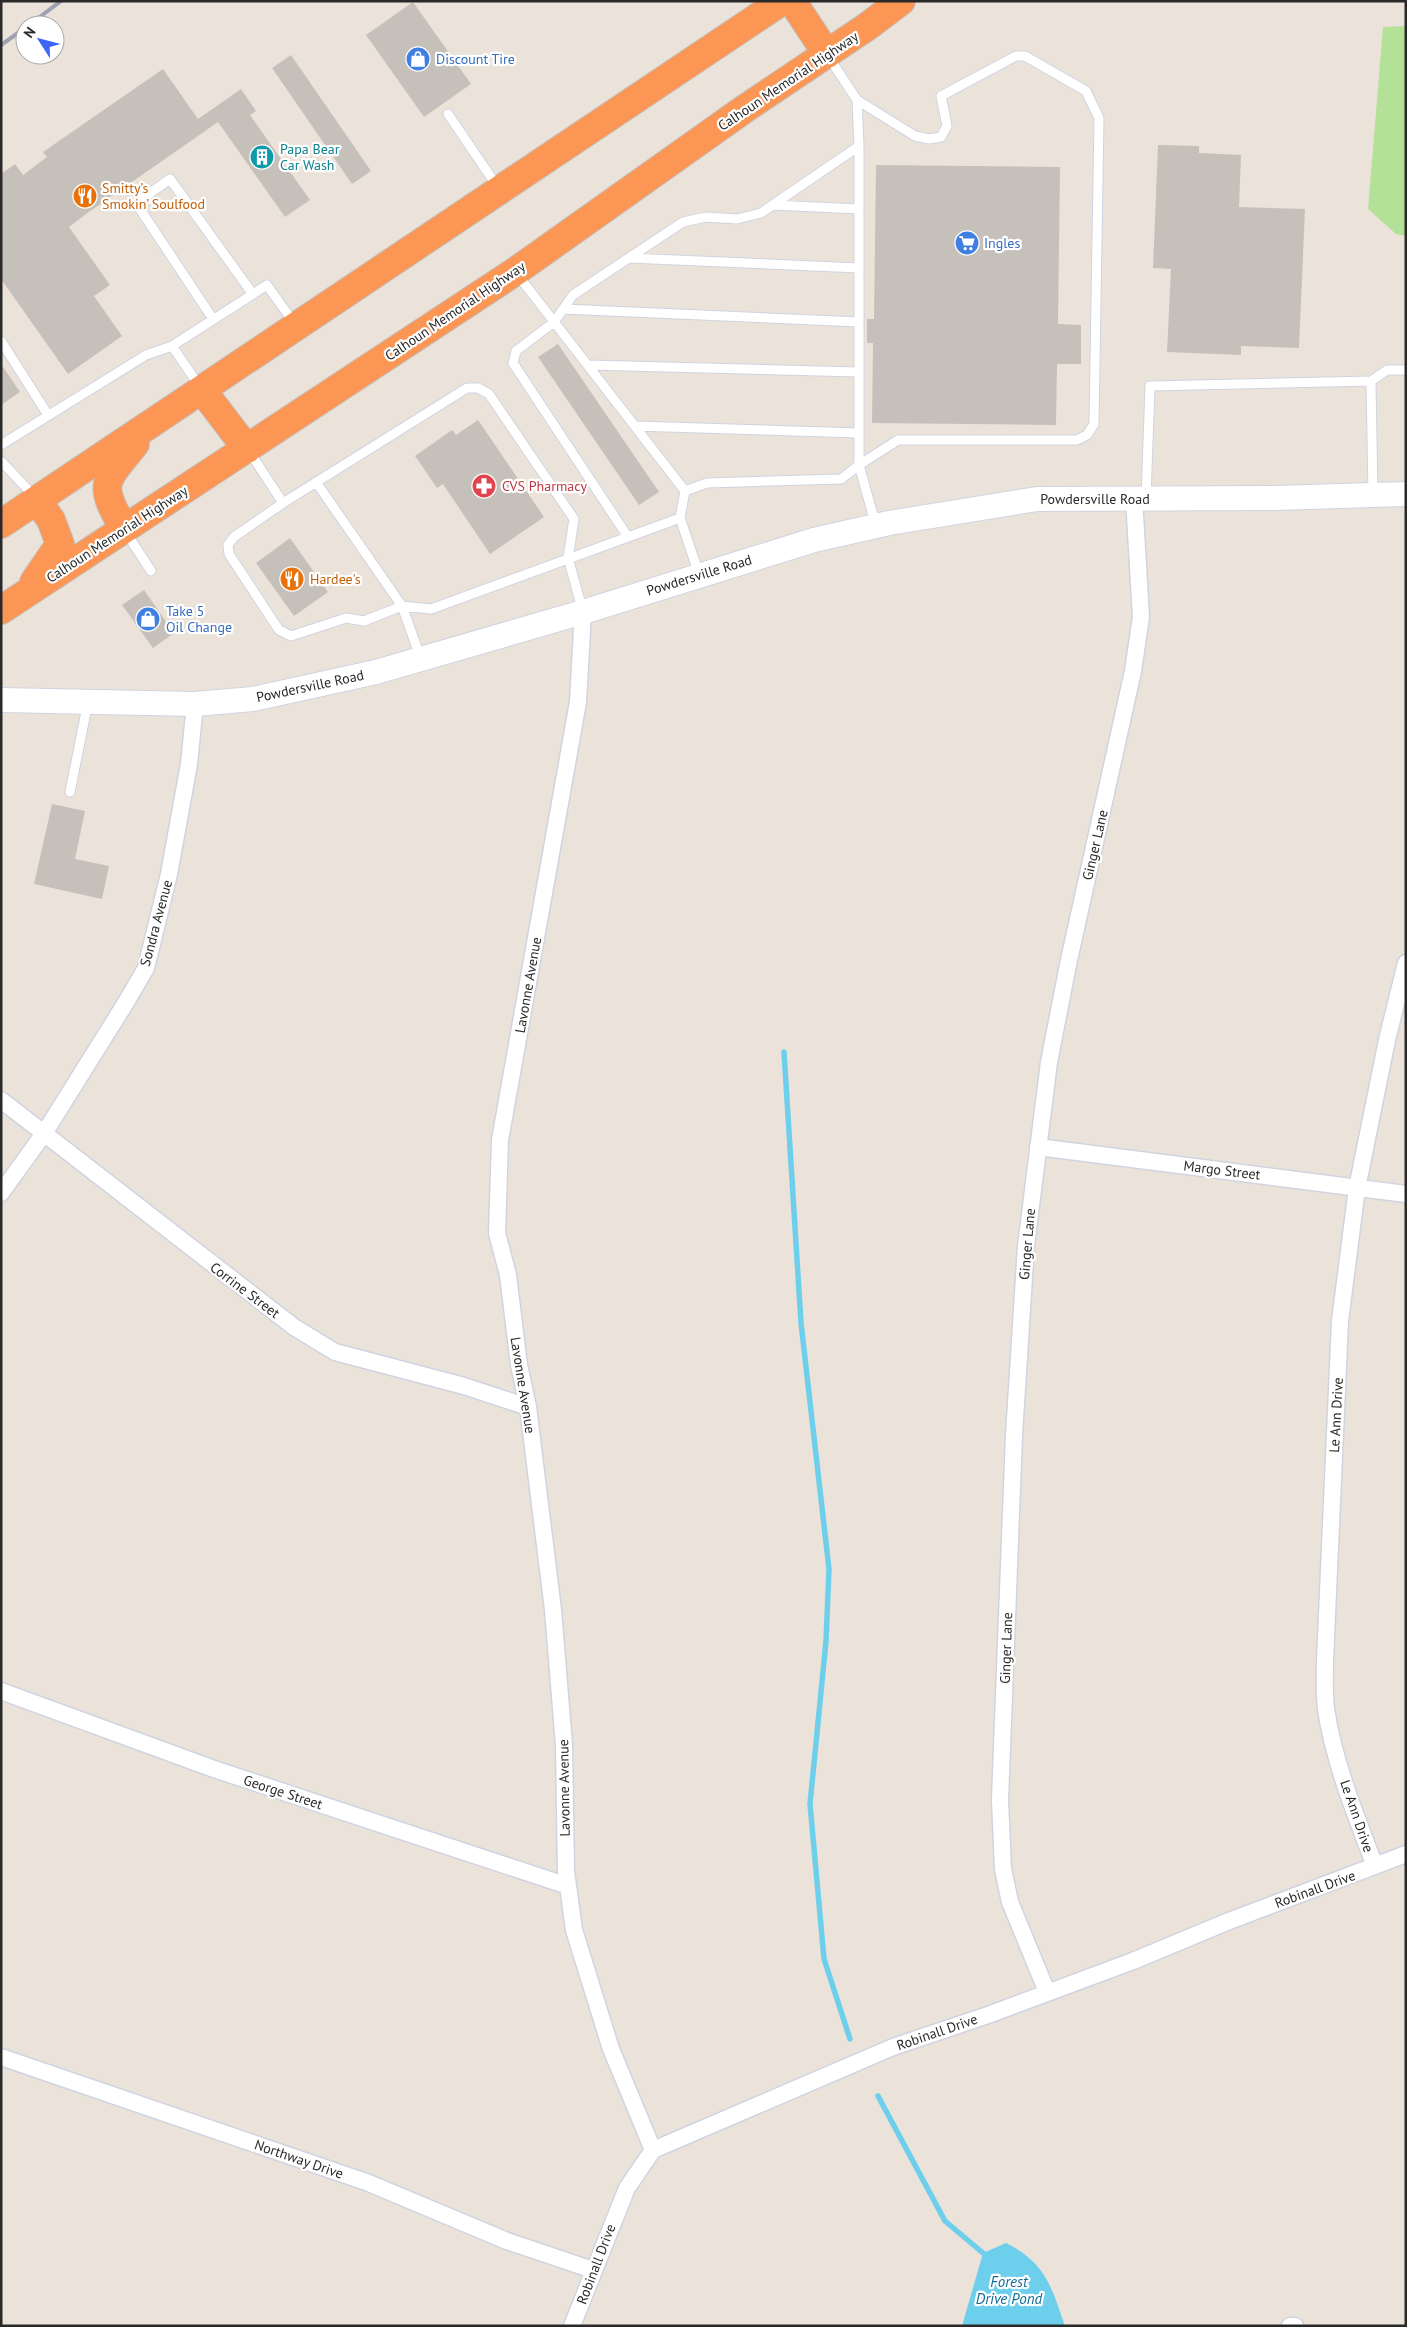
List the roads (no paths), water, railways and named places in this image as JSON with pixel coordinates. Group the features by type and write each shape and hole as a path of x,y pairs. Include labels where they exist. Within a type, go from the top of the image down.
{"highway":[{"path":"1,524 501,191 782,1"},
{"path":"792,1 827,54"},
{"name":"Calhoun Memorial Highway","path":"1,610 516,272 743,110 827,54 901,1"},
{"path":"202,390 247,449"},
{"path":"124,529 109,502 106,488 109,476 151,424"},
{"path":"26,594 60,544 51,520 37,500"}],"street":[{"name":"Powdersville Road","path":"1,700 195,704 253,699 376,672 583,612 814,540 876,526 1037,498 1276,498 1406,494"},
{"name":"Ginger Lane","path":"1047,1992 1010,1902 1003,1869 1000,1816 1015,1425 1026,1246 1049,1062 1141,617 1135,550 1140,498"},
{"name":"Lavonne Avenue","path":"583,612 578,702 500,1140 498,1234 508,1275 518,1365 528,1407 553,1610 564,1745 566,1871 574,1930 611,2049 653,2150"},
{"name":"Sondra Avenue","path":"1,1193 44,1132 146,968 169,874 189,764 195,704"},
{"name":"Le Ann Drive","path":"1375,1866 1341,1766 1326,1709 1325,1660 1340,1321 1357,1188 1387,1040 1406,963"},
{"name":"Corrine Street","path":"1,1100 286,1321 335,1352 464,1386 528,1407"},
{"name":"Margo Street","path":"1038,1147 1406,1194"},
{"name":"George Street","path":"1,1691 214,1769 568,1886"},
{"name":"Robinall Drive","path":"572,2326 627,2188 653,2150 893,2047 988,2015 1133,1961 1229,1921 1406,1854"},
{"name":"Northway Drive","path":"1,2057 370,2183 507,2241 593,2270"},
{"path":"1290,2326 1295,2326"}],"lane":[{"path":"685,491 707,483 841,479 898,440 1077,440 1087,435 1094,424 1100,118 1086,91 1025,56 1016,56 941,96 947,126 940,137 929,139 914,136 857,100 827,54"},
{"path":"857,100 859,146 859,465 876,526"},
{"path":"448,114 501,191"},
{"path":"628,537 513,363 516,351 554,322 573,295 682,222 706,217 737,219 761,213 859,146"},
{"path":"213,319 136,202 170,179 252,293"},
{"path":"773,205 859,209"},
{"path":"629,258 859,268"},
{"path":"516,272 685,491 680,518 700,574"},
{"path":"1,444 146,355 172,346 267,285 297,327"},
{"path":"563,310 859,322"},
{"path":"1,341 48,415"},
{"path":"172,346 202,390"},
{"path":"588,365 859,372"},
{"path":"1140,498 1150,386 1371,380 1387,370 1406,370"},
{"path":"1371,380 1373,495"},
{"path":"583,612 568,558 574,519 489,394 478,388 468,388 316,482 234,537 228,545 229,554 279,630 291,636 346,618 364,621 402,606 430,609 568,558 680,518"},
{"path":"635,426 858,433"},
{"path":"247,449 283,503"},
{"path":"1,461 37,500"},
{"path":"316,482 402,606 421,659"},
{"path":"124,529 151,571"},
{"path":"70,792 88,702"}],"water":[{"name":"Forest Drive Pond","path":"1006,2243 1030,2259 1039,2268 1051,2287 1065,2326 962,2326 983,2253"}],"waterway":[{"path":"784,1052 801,1323 829,1569 826,1641 810,1804 824,1959 850,2039"},
{"path":"878,2096 945,2221 983,2253"}],"railway":[{"path":"42,15 61,1"},
{"path":"1,45 15,35"}],"place":[{"name":"Discount Tire","path":"418,59"},
{"name":"Papa Bear Car Wash","path":"262,157"},
{"name":"Smitty’s Smokin’ Soulfood","path":"85,196"},
{"name":"Ingles","path":"967,243"},
{"name":"CVS Pharmacy","path":"484,486"},
{"name":"Hardee's","path":"292,579"},
{"name":"Take 5 Oil Change","path":"148,619"}]}
